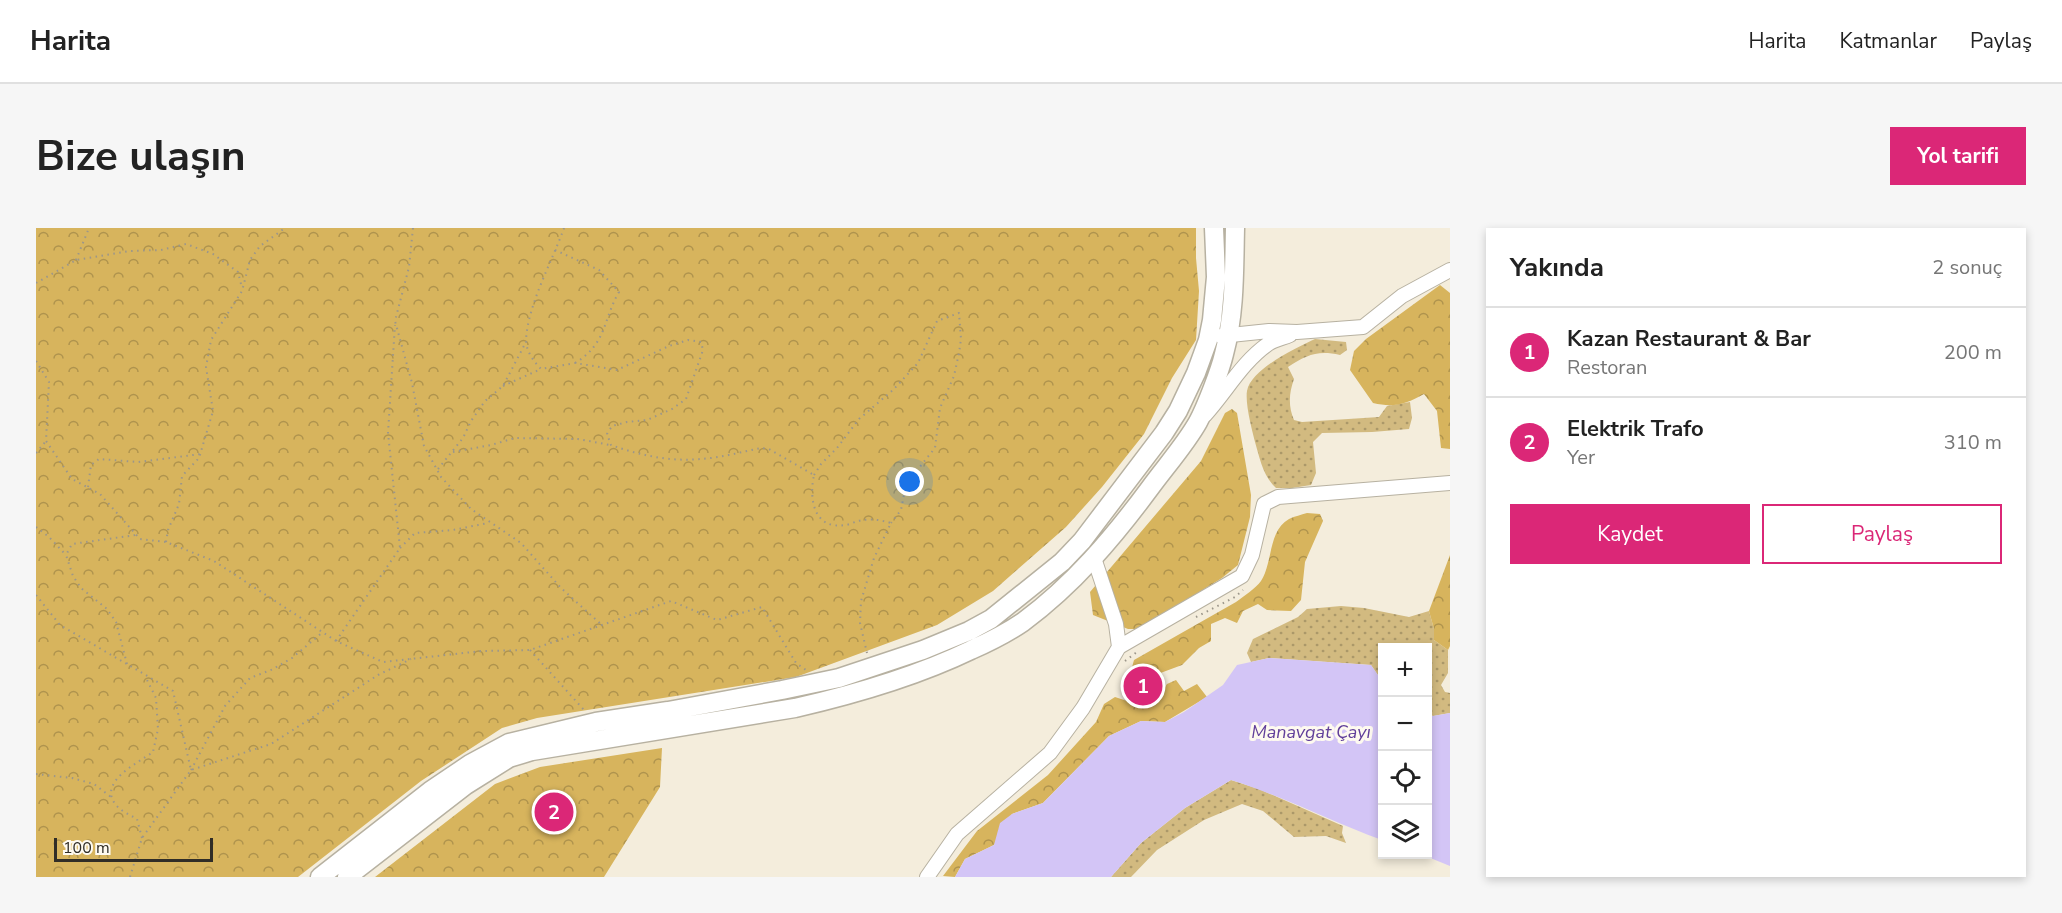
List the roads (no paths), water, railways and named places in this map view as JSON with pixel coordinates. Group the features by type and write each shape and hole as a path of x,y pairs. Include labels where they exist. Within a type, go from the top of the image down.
{"main road":[{"path":"321,877 430,791 489,753 509,743 596,722 668,711 824,681 922,650 984,623 1062,562 1082,541 1164,433 1196,373 1208,340 1215,300 1214,228"},
{"path":"347,877 466,785 510,758 532,751 795,708 836,698 934,668 1021,623 1067,586 1094,558 1124,522 1199,420 1224,355 1228,334 1234,295 1235,228"}],"street":[{"path":"1208,340 1228,334 1363,327 1402,296 1450,270"},
{"path":"1199,420 1222,397 1247,363 1269,344 1297,332"},
{"path":"927,877 957,834 1050,753 1083,708 1119,647 1242,576 1252,555 1264,504 1278,497 1450,483"},
{"path":"1094,558 1116,624 1119,647"}],"water":[{"name":"Manavgat Çayı","path":"1269,658 1371,665 1378,675 1378,838 1231,780 1185,808 1141,843 1111,877 955,877 965,859 994,845 1000,823 1012,814 1043,803 1109,736 1141,721 1165,722 1184,712 1223,685 1237,665"},
{"path":"1450,713 1450,866 1432,859 1433,716"}],"place":[{"name":"Kazan Restaurant & Bar","path":"1143,686"},
{"name":"Elektrik Trafo","path":"554,812"}]}
